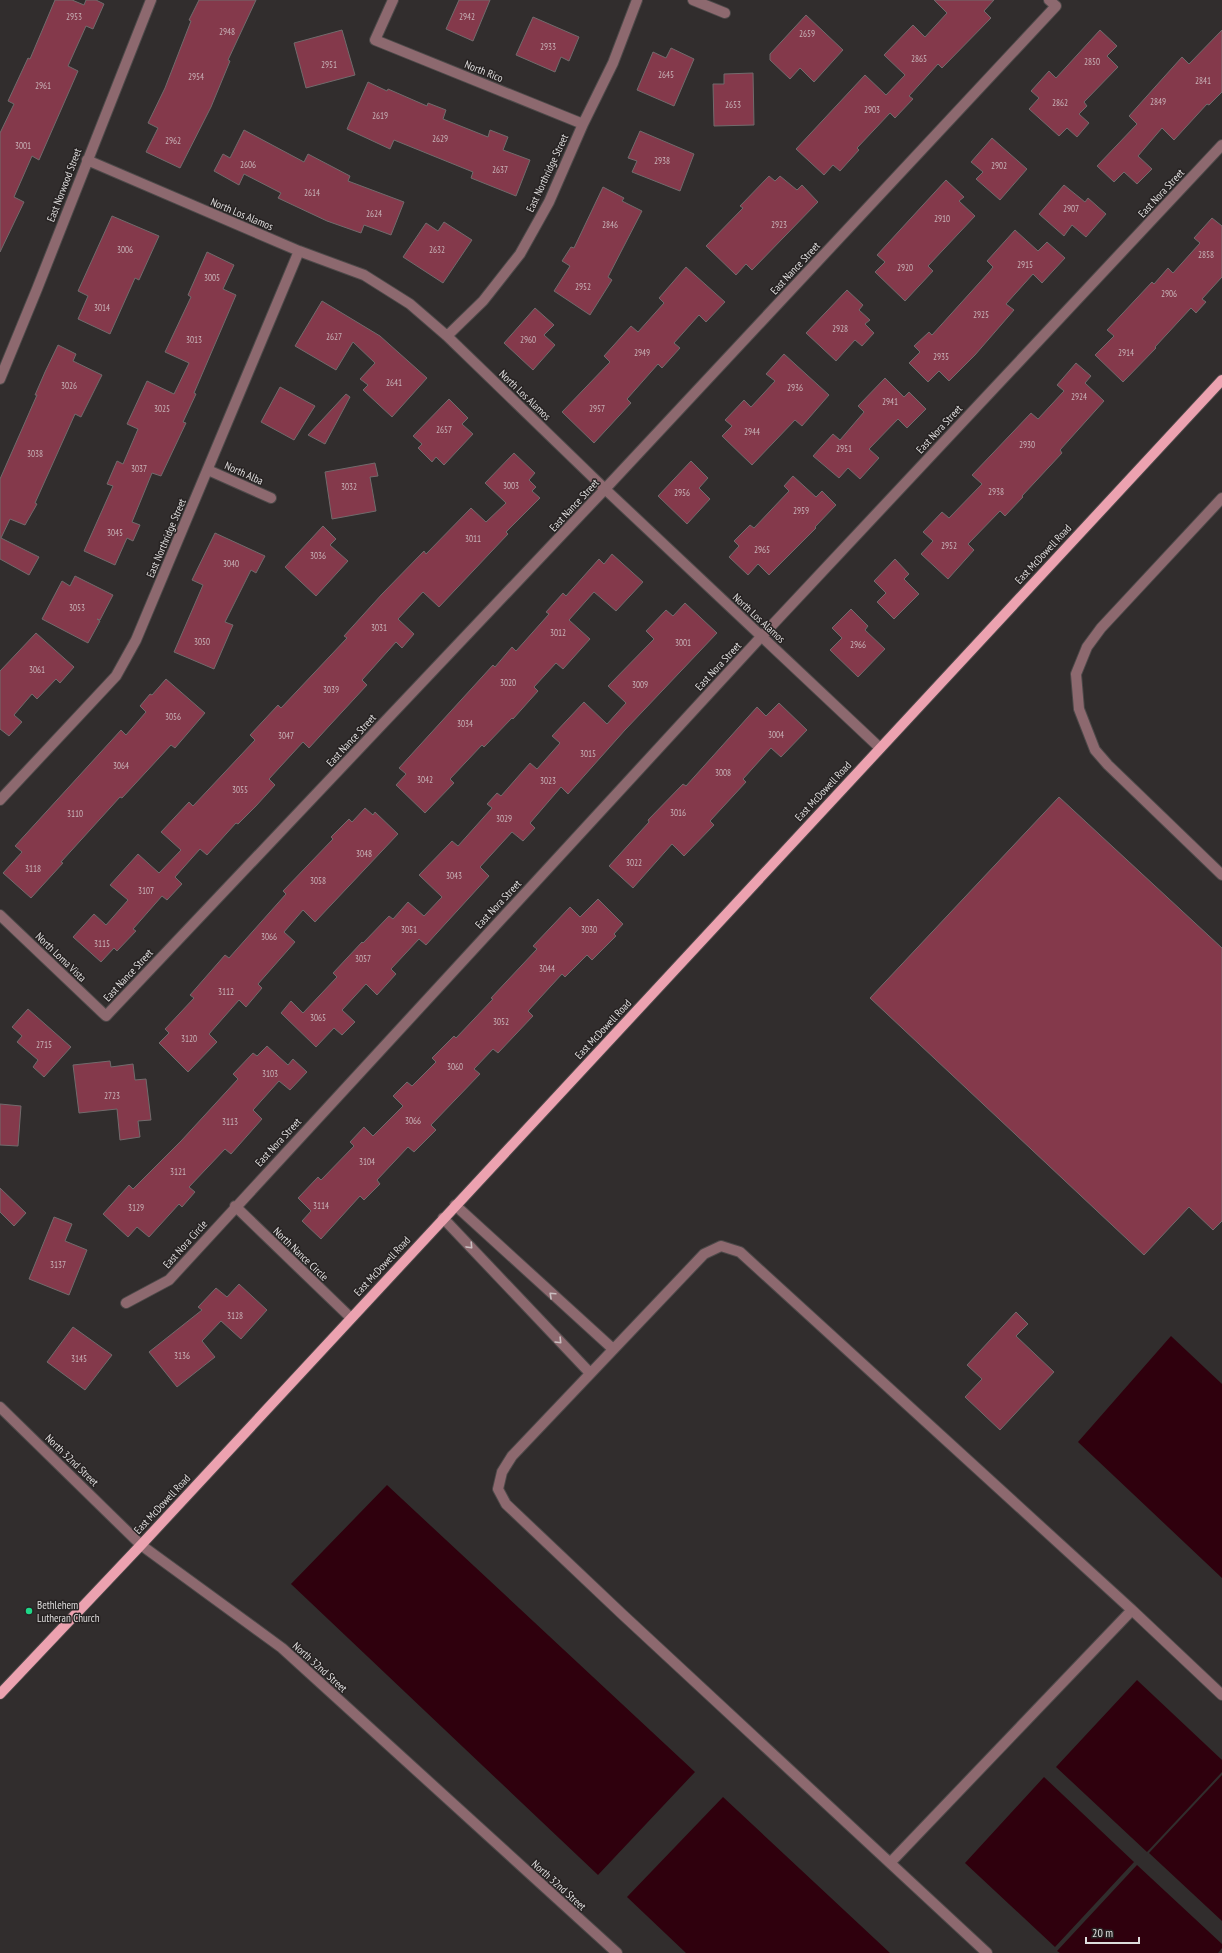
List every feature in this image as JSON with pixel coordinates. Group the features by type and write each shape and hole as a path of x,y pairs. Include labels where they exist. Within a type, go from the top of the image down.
{"main road":[{"name":"East McDowell Road","path":"0,1694 141,1545 1222,380"}],"street":[{"name":"East Norwood Street","path":"0,379 151,0"},
{"name":"North Rico","path":"393,0 375,40 583,124"},
{"name":"East Northridge Street","path":"447,336 483,301 520,254 549,202 583,124 613,63 637,0"},
{"path":"693,0 725,13"},
{"name":"East Nance Street","path":"106,1016 605,489 1052,3"},
{"name":"East Nora Street","path":"236,1206 761,637 1222,145"},
{"name":"North Los Alamos","path":"87,160 299,251 364,275 410,304 447,336 605,489 880,748"},
{"name":"East Northridge Street","path":"0,800 116,676 136,640 299,251"},
{"name":"North Alba","path":"208,470 271,498"},
{"path":"1222,498 1101,628 1088,647 1076,674 1079,709 1095,750 1108,765 1222,875"},
{"name":"North Loma Vista","path":"0,915 106,1016"},
{"path":"456,1205 613,1349"},
{"name":"East Nora Circle","path":"126,1303 169,1280 236,1206"},
{"name":"North Nance Circle","path":"236,1206 351,1318"},
{"path":"443,1218 590,1373"},
{"path":"987,1953 506,1504 498,1489 502,1472 512,1456 704,1254 721,1246 740,1252 1132,1610 1222,1695"},
{"name":"North 32nd Street","path":"0,1407 141,1545 282,1648 617,1953"},
{"path":"890,1863 1132,1610"}],"shaded area":[{"path":"1171,1336 1222,1384 1222,1578 1078,1442"},
{"path":"387,1485 695,1772 598,1875 291,1584"},
{"path":"1137,1680 1222,1760 1222,1772 1147,1852 1056,1767"},
{"path":"1222,1775 1222,1921 1149,1853"},
{"path":"1044,1777 1134,1862 1055,1947 965,1863"},
{"path":"723,1797 890,1953 686,1953 627,1897"},
{"path":"1137,1865 1222,1944 1222,1948 1218,1953 1060,1953 1057,1951"}],"building":[{"path":"55,0 72,0 84,5 86,0 96,0 104,4 93,29 86,26 68,66 78,71 39,160 32,156 14,197 24,202 0,252 0,133 14,104 8,101 28,58 30,59"},
{"path":"199,0 256,0 228,60 230,61 211,107 180,168 146,152 158,128 148,123 165,88 191,21 189,20"},
{"path":"459,0 490,0 473,41 446,29"},
{"path":"934,0 994,0 984,11 991,18 942,68 938,64 909,96 913,99 895,118 890,113 857,148 859,150 840,171 833,165 824,175 796,149 865,75 886,95 905,75 884,55 913,25 925,37 947,13"},
{"path":"806,15 843,50 814,82 800,68 790,79 770,60 770,54"},
{"path":"533,17 579,37 569,61 561,57 555,72 516,55"},
{"path":"342,30 355,75 306,88 294,43"},
{"path":"1100,30 1117,46 1107,56 1118,67 1084,102 1087,106 1079,114 1089,123 1077,137 1067,128 1059,136 1029,109 1039,98 1031,91 1049,71 1056,78"},
{"path":"1222,30 1222,92 1209,105 1207,104 1174,140 1162,128 1138,156 1152,169 1137,184 1124,172 1114,182 1097,166 1137,124 1129,116 1182,57 1189,64"},
{"path":"671,48 694,59 674,106 637,90 653,52 666,58"},
{"path":"753,73 754,125 714,126 713,84 724,84 724,74"},
{"path":"368,82 427,106 428,103 446,110 443,119 488,137 490,130 508,137 503,150 530,160 516,196 471,178 473,172 394,140 390,149 347,129"},
{"path":"244,130 304,162 308,154 350,176 348,181 404,202 391,235 364,225 361,233 327,221 278,198 281,193 244,174 239,185 214,171 223,154 230,158"},
{"path":"640,131 694,154 680,191 632,172 637,161 628,158"},
{"path":"992,138 1027,169 1000,200 976,179 983,172 971,162"},
{"path":"769,176 775,181 780,176 797,190 802,185 818,202 752,270 746,264 736,275 706,246 743,208 740,206"},
{"path":"946,180 964,197 959,201 975,216 928,266 933,271 905,301 875,272 885,262 877,255"},
{"path":"1064,185 1085,202 1088,198 1106,214 1086,237 1072,225 1064,236 1039,214"},
{"path":"603,187 624,198 622,201 642,211 608,277 612,280 590,315 554,291 570,266 562,261 571,247 574,248"},
{"path":"112,216 159,236 139,280 135,278 110,334 78,319 88,296 78,291"},
{"path":"1212,218 1222,226 1222,277 1202,299 1206,302 1196,313 1191,308 1155,347 1156,348 1123,382 1095,355 1114,336 1107,330 1152,282 1154,284 1168,268 1173,273 1200,243 1194,238"},
{"path":"444,222 472,240 443,283 403,257 426,223 438,231"},
{"path":"1015,230 1038,251 1047,242 1065,258 1042,283 1033,274 1006,304 1014,310 975,355 949,381 939,371 928,382 909,363 920,352 914,346 929,332 932,335 989,272 993,267 987,261"},
{"path":"207,252 234,265 223,289 236,295 194,393 196,394 183,422 186,423 161,476 152,473 132,522 140,525 133,541 127,538 115,565 84,551 113,486 107,484 117,461 123,464 138,429 127,424 147,381 174,394 189,363 165,352 191,297 188,295"},
{"path":"686,267 725,302 706,322 699,315 674,343 680,348 662,368 658,364 627,399 631,403 594,443 562,412 610,362 604,356 631,326 638,332 664,303 659,298"},
{"path":"847,290 863,305 859,310 870,320 865,324 874,333 862,346 855,340 836,361 806,333"},
{"path":"322,301 380,336 427,378 392,417 363,390 368,385 360,379 375,363 353,342 336,370 295,346"},
{"path":"535,308 554,325 544,335 555,345 533,370 504,343"},
{"path":"58,345 76,354 73,361 102,375 81,417 75,414 35,503 37,504 25,525 10,519 1,538 39,557 29,575 0,559 0,479 37,395 35,395"},
{"path":"784,354 829,395 802,426 795,420 752,465 722,436 732,426 725,420 744,400 751,407 775,381 766,374"},
{"path":"1076,363 1091,376 1085,383 1104,401 1060,450 1062,453 1005,516 1000,511 968,544 974,550 948,579 921,554 933,541 923,532 942,512 949,518 982,484 972,475 1031,413 1038,419 1064,391 1057,385"},
{"path":"885,378 904,397 909,392 926,409 907,428 898,419 869,449 879,458 860,479 848,468 839,478 813,456 833,434 840,440 864,412 858,406"},
{"path":"280,387 315,406 294,440 261,422"},
{"path":"346,394 350,397 325,444 308,435"},
{"path":"449,399 468,418 462,424 473,434 444,465 436,457 432,462 418,448 422,444 413,436"},
{"path":"514,453 535,473 529,480 536,487 532,491 540,498 506,532 508,534 439,607 423,592 398,619 414,634 402,648 396,642 362,680 367,685 309,748 303,742 269,779 275,785 256,806 238,824 236,823 207,855 200,849 175,877 182,884 167,900 162,896 133,929 136,931 117,951 114,948 101,962 73,937 94,914 106,925 128,900 110,885 138,854 159,873 181,850 161,832 189,802 193,806 255,740 250,735 278,705 281,708 347,638 344,636 382,594 424,551 426,554 471,508 486,522 506,503 485,483"},
{"path":"691,461 708,478 699,488 710,499 687,524 658,496"},
{"path":"375,463 378,476 370,477 376,511 332,519 325,472"},
{"path":"793,476 816,497 822,491 836,505 815,527 816,528 769,575 758,564 748,575 729,557 739,546 734,541 750,525 754,528 789,491 784,486"},
{"path":"323,526 336,539 330,545 348,561 316,596 285,567"},
{"path":"215,533 265,556 256,573 251,570 225,622 233,625 214,669 174,652 203,585 192,580"},
{"path":"612,554 643,582 616,611 594,592 569,620 590,639 563,669 556,663 534,687 538,691 513,719 512,718 484,747 482,745 450,779 454,783 425,813 396,785 406,774 399,768 493,665 495,667 512,647 516,651 549,614 546,612 563,593 566,596 599,559 604,564"},
{"path":"895,559 909,574 904,579 919,594 894,619 877,602 886,593 874,581"},
{"path":"75,576 113,595 100,620 97,619 100,621 88,643 42,619 62,581 70,586"},
{"path":"685,603 717,633 625,730 568,794 561,787 530,823 535,828 523,841 512,832 480,867 489,876 426,945 419,939 391,969 396,974 377,995 366,984 342,1010 355,1022 342,1035 334,1028 316,1047 281,1013 291,1001 303,1013 337,977 333,973 362,942 363,943 389,916 393,919 408,902 424,916 442,897 419,875 452,841 458,846 492,808 487,804 497,793 501,796 530,763 537,769 560,743 552,736 584,702 607,724 626,703 608,686 654,639 646,631 666,610 673,616"},
{"path":"851,609 868,626 865,630 885,649 858,677 830,650 842,638 832,628"},
{"path":"36,633 74,667 60,683 56,679 37,699 32,694 14,715 22,722 9,736 0,729 0,671"},
{"path":"166,679 205,713 175,748 171,745 122,798 120,797 61,862 63,863 31,898 3,873 22,852 15,846 121,730 126,735 146,712 140,706"},
{"path":"779,703 807,730 781,757 771,748 743,779 746,782 710,821 714,825 684,856 672,844 633,888 609,866 649,822 648,820 683,784 686,786 757,707 766,716"},
{"path":"1059,797 1222,948 1222,1221 1213,1230 1189,1207 1144,1255 870,998"},
{"path":"365,808 373,815 375,812 398,834 315,922 303,910 284,932 295,942 258,984 262,988 246,1007 239,1000 209,1034 217,1042 188,1072 159,1043 169,1033 165,1029 194,998 190,995 225,955 229,958 286,894 283,891 333,839 331,837 349,819 352,822"},
{"path":"598,899 623,924 614,934 616,936 592,960 587,955 565,977 562,974 528,1011 533,1016 498,1053 493,1049 474,1069 480,1074 431,1125 436,1130 414,1152 408,1147 377,1180 380,1184 364,1200 360,1196 321,1239 302,1221 311,1211 298,1198 318,1177 321,1180 354,1146 350,1142 364,1127 373,1136 403,1106 393,1096 407,1082 412,1086 436,1062 432,1058 454,1036 456,1038 493,999 491,998 537,949 533,946 570,907 580,917"},
{"path":"28,1009 71,1047 44,1077 33,1067 38,1060 17,1042 22,1036 12,1027"},
{"path":"267,1046 288,1065 293,1059 307,1072 290,1090 279,1081 253,1110 262,1119 231,1154 225,1149 189,1187 195,1192 182,1207 179,1204 149,1237 137,1227 128,1237 103,1214 129,1185 133,1189 181,1141 238,1079 233,1074 253,1053 257,1056"},
{"path":"110,1061 111,1067 133,1064 135,1080 146,1079 151,1120 138,1121 140,1137 120,1140 117,1109 79,1113 73,1065"},
{"path":"0,1104 21,1106 18,1146 0,1145"},
{"path":"0,1188 26,1213 14,1226 0,1212"},
{"path":"54,1217 72,1224 65,1241 87,1250 69,1295 29,1279"},
{"path":"239,1284 267,1310 241,1339 221,1321 202,1341 215,1357 177,1387 149,1352 202,1310 198,1307 216,1288 227,1297"},
{"path":"1016,1312 1028,1324 1016,1336 1054,1372 1000,1430 965,1397 982,1379 967,1365"},
{"path":"73,1327 112,1355 85,1390 47,1362"}],"place":[{"name":"Bethlehem Lutheran Church","path":"29,1611"}]}
